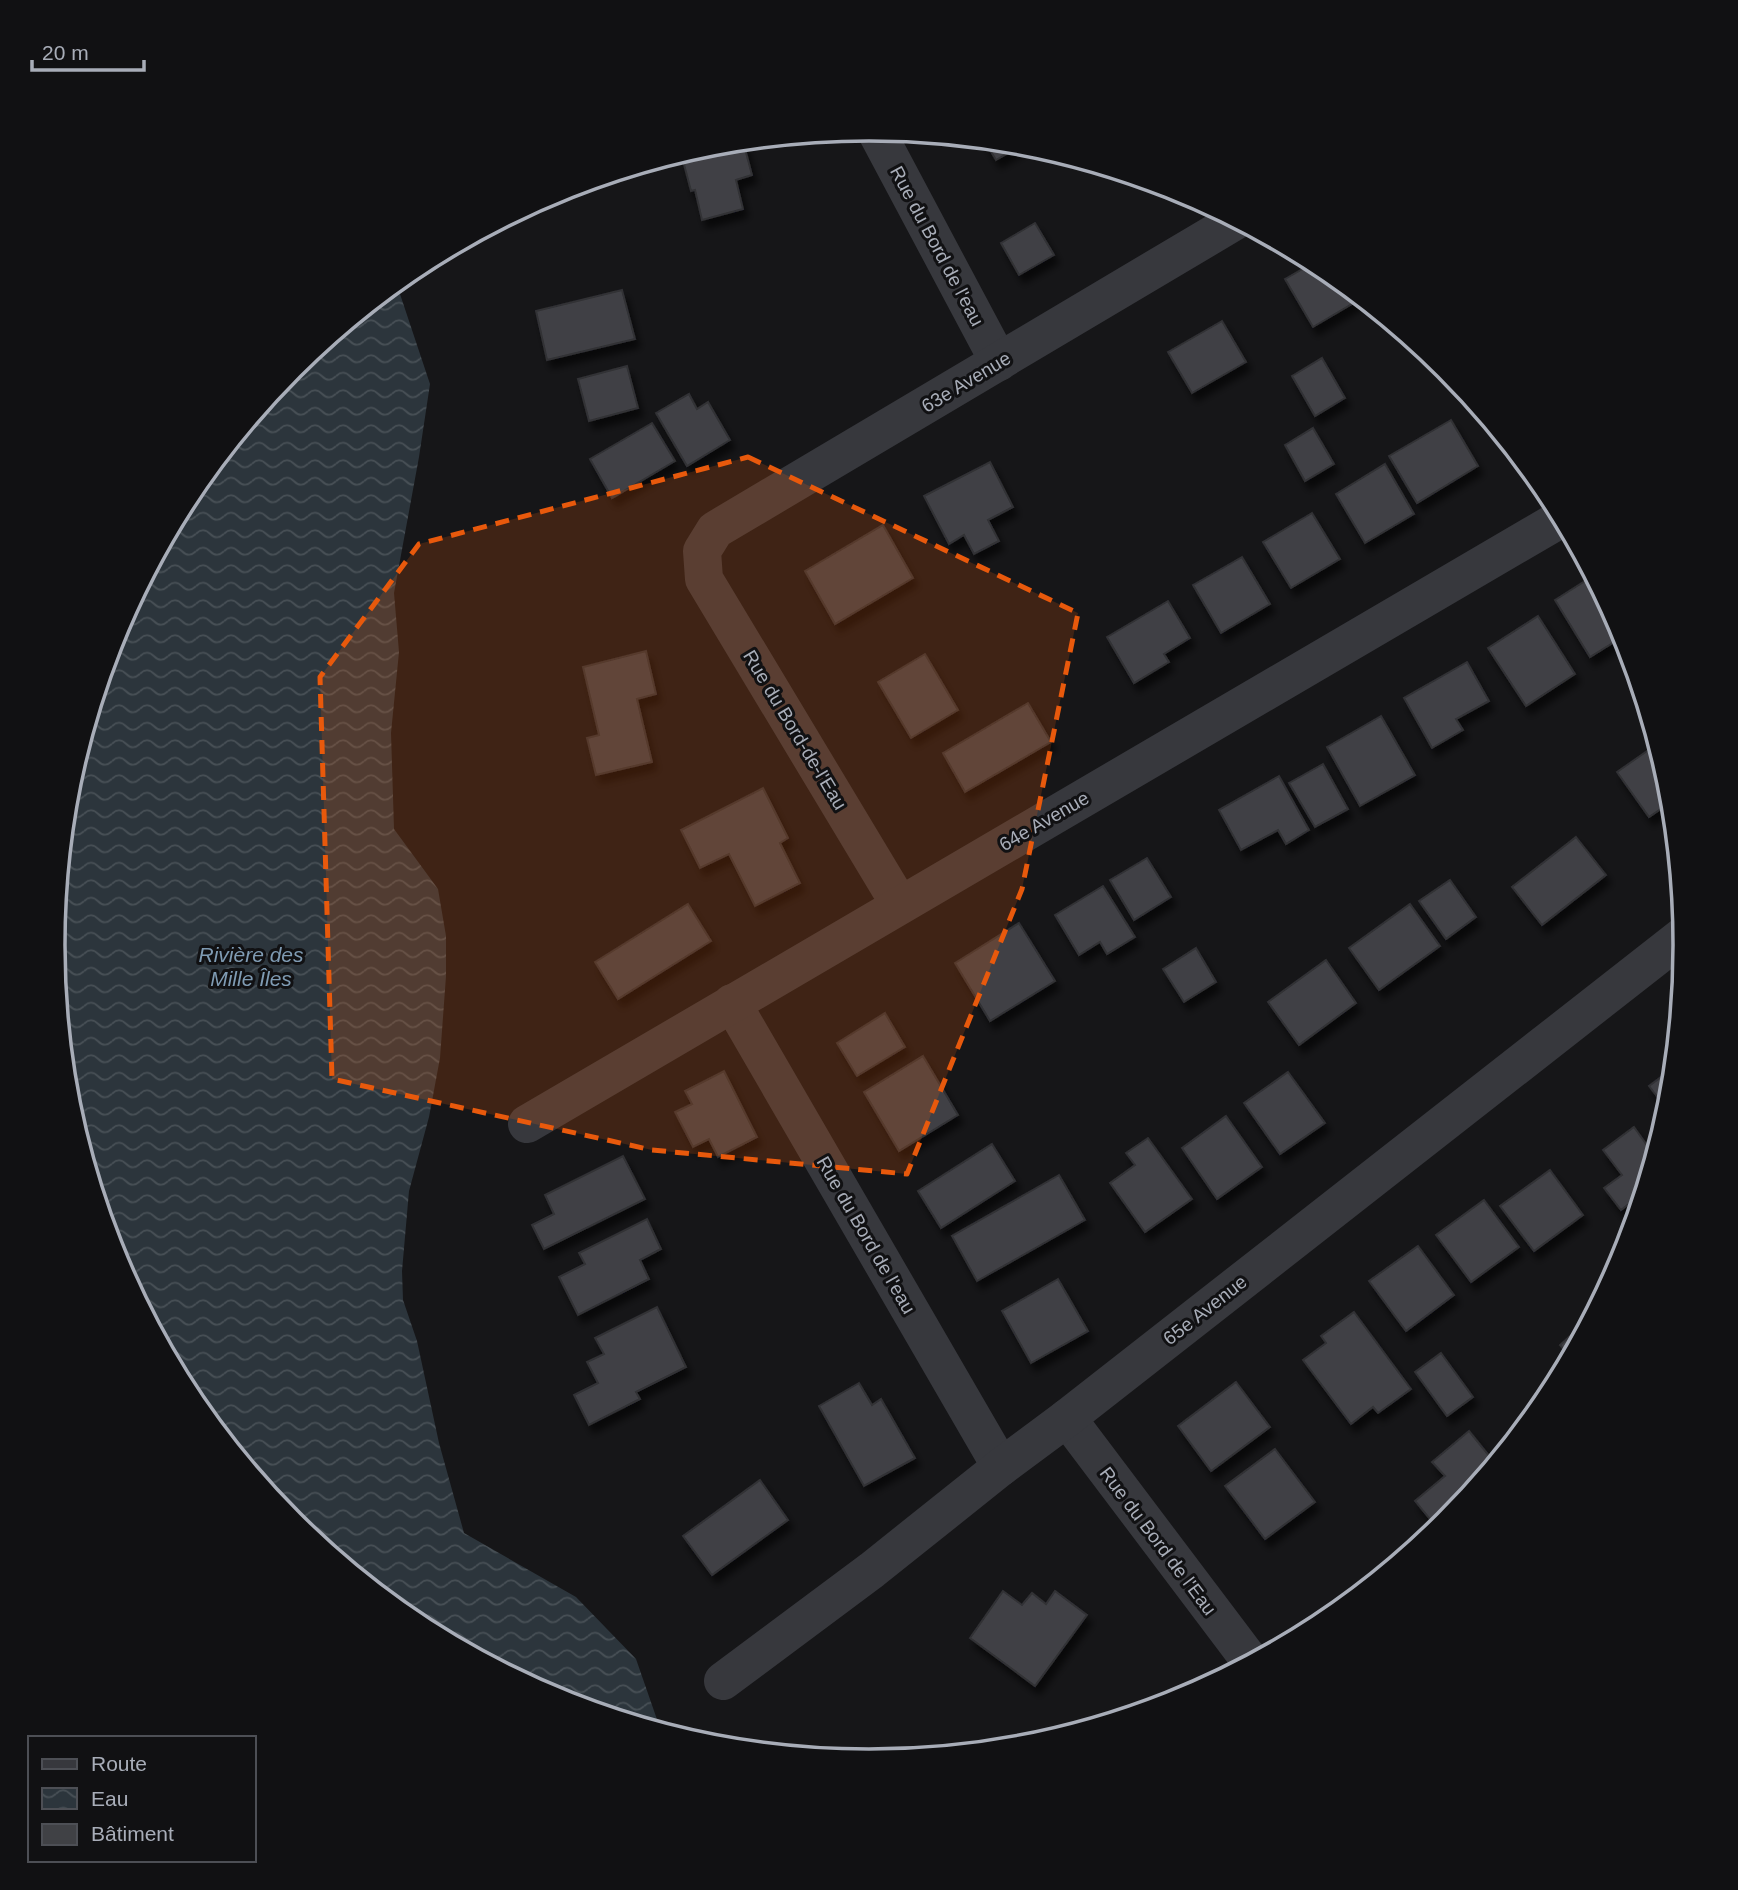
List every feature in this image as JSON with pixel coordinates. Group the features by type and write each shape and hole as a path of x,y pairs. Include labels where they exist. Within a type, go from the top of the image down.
{"street":[{"name":"Rue du Bord de l'eau","path":"882,141 999,362"},
{"name":"63e Avenue","path":"702,551 715,530 1228,225"},
{"name":"64e Avenue","path":"527,1124 1554,523"},
{"name":"Rue du Bord-de-l'Eau","path":"702,551 704,579 900,905"},
{"name":"65e Avenue","path":"723,1681 872,1570 1673,944"},
{"name":"Rue du Bord de l'eau","path":"732,1003 1001,1467"},
{"name":"Rue du Bord de l'Eau","path":"1067,1418 1246,1655"}],"highlighted area":[{"path":"748,457 1078,613 1022,889 907,1174 652,1150 332,1079 320,677 419,544"}],"water":[{"name":"Rivière des Mille Îles","path":"399,292 430,384 394,593 399,652 391,733 394,829 438,889 446,936 440,1058 429,1117 409,1191 402,1271 403,1300 417,1341 439,1443 464,1533 576,1597 636,1659 658,1721 610,1707 561,1688 467,1642 379,1583 300,1514 231,1435 172,1347 126,1253 107,1204 80,1102 66,998 66,892 80,788 92,737 107,686 126,637 172,543 231,455 300,376 339,340"}],"building":[{"path":"746,151 752,175 736,180 743,209 702,220 695,190 691,191 684,163"},
{"path":"990,151 1008,153 996,160"},
{"path":"1035,223 1054,255 1019,275 1001,243"},
{"path":"1304,268 1353,303 1313,327 1285,279"},
{"path":"622,290 635,339 547,360 536,311"},
{"path":"1222,321 1246,362 1192,393 1168,352"},
{"path":"1322,358 1345,398 1315,416 1292,376"},
{"path":"627,366 638,408 589,421 578,379"},
{"path":"689,394 697,409 708,402 730,440 687,466 656,413"},
{"path":"1451,420 1478,466 1417,503 1389,456"},
{"path":"652,423 675,461 612,498 590,459"},
{"path":"1313,428 1334,464 1305,481 1285,445"},
{"path":"990,462 1013,507 988,520 999,541 974,554 964,535 949,544 924,496"},
{"path":"1385,464 1414,514 1365,543 1336,494"},
{"path":"1312,513 1340,559 1291,588 1263,542"},
{"path":"883,525 913,578 835,624 805,571"},
{"path":"1242,557 1270,604 1221,633 1193,585"},
{"path":"1586,581 1614,642 1590,657 1555,600"},
{"path":"1168,601 1190,638 1164,654 1169,662 1134,683 1107,637"},
{"path":"1538,616 1575,674 1526,706 1488,648"},
{"path":"646,651 656,694 637,699 652,762 596,775 587,738 599,735 583,667"},
{"path":"925,654 958,710 911,738 878,682"},
{"path":"1467,662 1489,701 1456,719 1463,730 1432,748 1404,698"},
{"path":"1028,703 1051,742 965,792 943,753"},
{"path":"1381,716 1415,775 1360,806 1327,747"},
{"path":"1649,750 1661,809 1649,817 1617,772"},
{"path":"1323,764 1348,809 1315,827 1289,783"},
{"path":"1279,776 1309,830 1286,844 1278,830 1241,850 1219,810"},
{"path":"763,788 788,838 780,843 800,883 755,906 729,854 700,868 681,830"},
{"path":"1576,837 1606,875 1542,925 1512,887"},
{"path":"1147,858 1171,897 1134,920 1110,880"},
{"path":"1450,880 1476,917 1446,939 1419,901"},
{"path":"1103,886 1135,937 1107,954 1100,942 1079,955 1055,915"},
{"path":"688,904 711,941 618,999 595,962"},
{"path":"1410,904 1440,946 1379,990 1349,948"},
{"path":"1019,923 1055,981 990,1021 955,963"},
{"path":"1196,948 1216,982 1184,1002 1163,969"},
{"path":"1326,960 1356,1003 1299,1045 1268,1002"},
{"path":"885,1013 905,1047 857,1076 837,1043"},
{"path":"923,1056 958,1115 899,1151 864,1092"},
{"path":"724,1071 757,1137 718,1157 709,1139 693,1147 675,1112 692,1104 685,1091"},
{"path":"1288,1072 1325,1123 1280,1154 1244,1103"},
{"path":"1662,1076 1659,1099 1649,1086"},
{"path":"1226,1116 1262,1167 1217,1199 1182,1148"},
{"path":"1634,1127 1648,1146 1632,1202 1621,1210 1604,1188 1622,1175 1603,1150"},
{"path":"1148,1138 1192,1199 1145,1232 1110,1183 1135,1165 1126,1153"},
{"path":"992,1144 1015,1181 941,1228 918,1191"},
{"path":"623,1156 645,1199 544,1249 532,1225 554,1214 545,1195"},
{"path":"1550,1170 1583,1215 1534,1251 1500,1206"},
{"path":"1059,1175 1085,1220 977,1281 952,1236"},
{"path":"1484,1200 1519,1247 1471,1282 1436,1235"},
{"path":"647,1219 661,1249 640,1260 649,1279 578,1315 559,1277 585,1264 579,1253"},
{"path":"1418,1246 1454,1295 1406,1331 1369,1281"},
{"path":"1058,1279 1088,1331 1031,1363 1002,1311"},
{"path":"657,1307 686,1367 636,1392 640,1399 589,1425 574,1395 598,1383 587,1362 604,1354 595,1338"},
{"path":"1354,1312 1411,1389 1378,1413 1373,1407 1351,1424 1303,1360 1326,1343 1321,1336"},
{"path":"1573,1333 1564,1350 1560,1345"},
{"path":"1441,1353 1473,1397 1447,1416 1415,1372"},
{"path":"1236,1382 1270,1427 1211,1471 1178,1426"},
{"path":"859,1383 872,1405 881,1399 915,1458 864,1486 819,1406"},
{"path":"1469,1431 1489,1456 1431,1520 1415,1501 1445,1476 1432,1462"},
{"path":"1275,1449 1315,1502 1265,1539 1225,1486"},
{"path":"760,1480 788,1520 712,1575 683,1536"},
{"path":"1003,1591 1022,1605 1032,1593 1046,1604 1055,1591 1087,1615 1035,1686 970,1638"}]}
